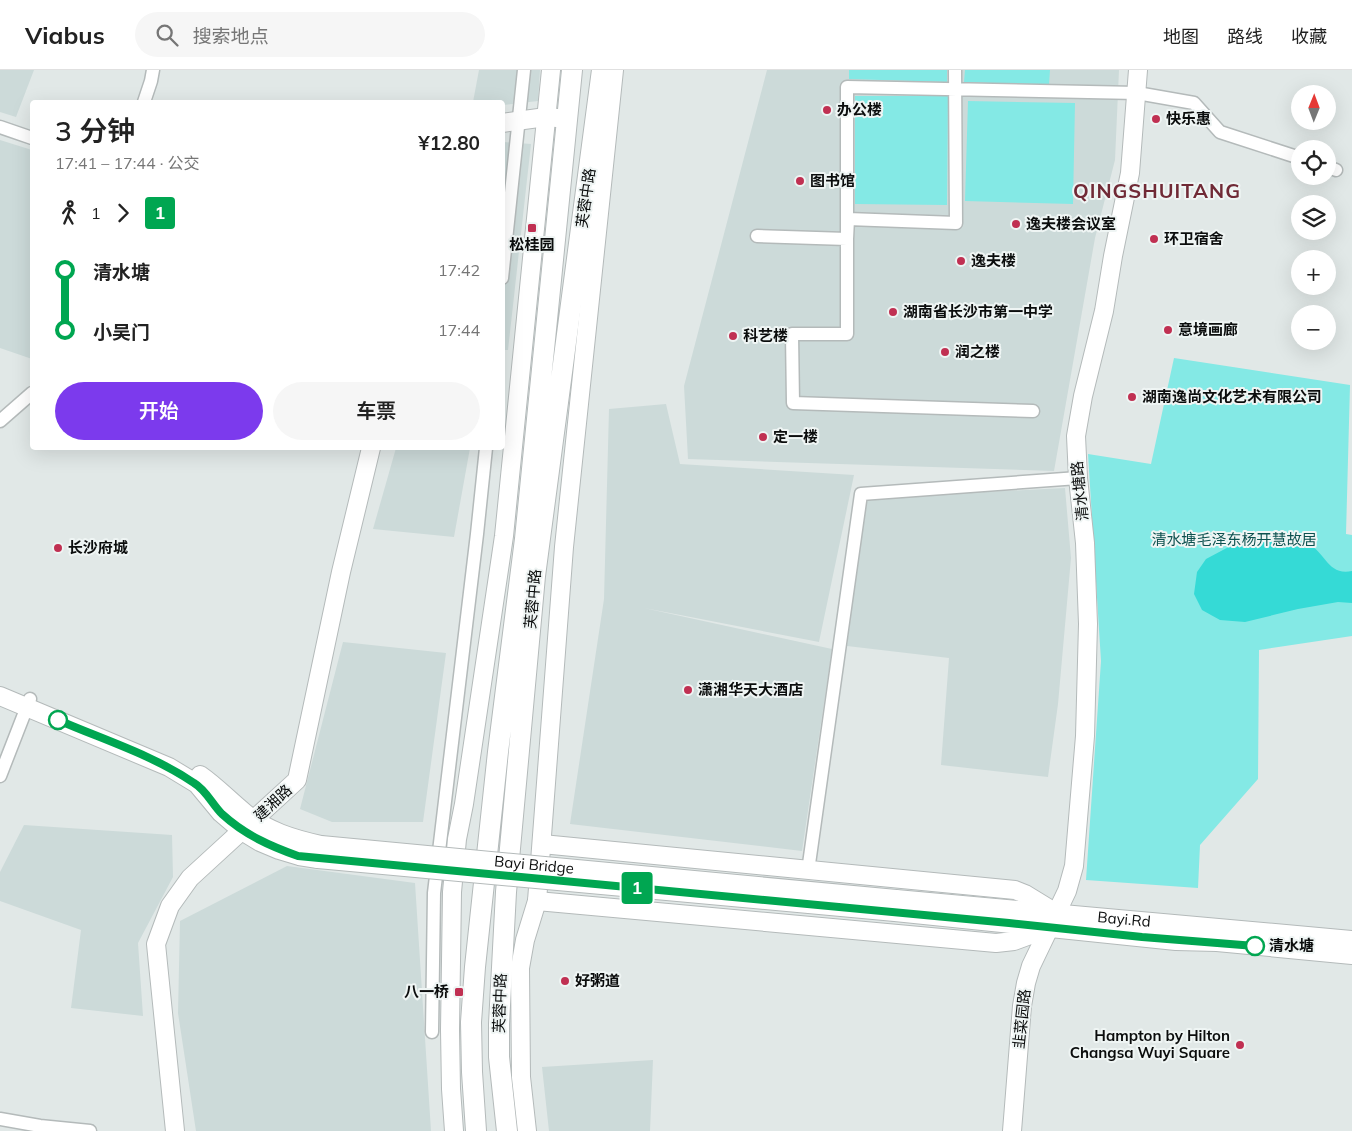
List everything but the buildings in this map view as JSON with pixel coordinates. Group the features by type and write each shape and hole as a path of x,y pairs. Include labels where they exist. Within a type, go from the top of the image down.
{"main road":[{"name":"芙蓉中路","path":"476,1131 471,1032 475,967 525,539 572,70"},
{"name":"芙蓉中路","path":"506,1131 499,1057 506,892 535,576 602,70"}],"street":[{"path":"145,100 153,70"},
{"path":"505,220 510,122 524,70"},
{"path":"454,1131 450,1030 453,883 457,839 466,795 504,536 551,70"},
{"path":"527,1131 520,1077 520,968 525,940 537,901 564,547 614,70"},
{"path":"848,219 956,223 956,70"},
{"name":"清水塘路","path":"1053,920 1067,891 1074,866 1085,736 1086,543 1078,478 1076,436 1098,337 1130,173 1138,70"},
{"path":"1033,411 793,403 792,334 847,334 847,87 1137,93 1194,103 1220,132 1291,155"},
{"path":"510,122 546,117 568,119"},
{"path":"0,128 30,137"},
{"path":"757,236 847,239"},
{"path":"0,422 30,395"},
{"name":"建湘路","path":"175,1131 156,944 170,906 190,878 249,826 297,780 341,572 371,450"},
{"path":"432,1032 434,893 486,450"},
{"path":"808,871 861,494 1078,478"},
{"path":"0,687 28,703"},
{"path":"0,696 28,703"},
{"path":"0,776 28,703"},
{"name":"Bayi Bridge","path":"28,703 173,758 204,778 249,826 283,835 319,852 896,905"},
{"path":"537,901 996,943 1014,941 1053,920 1025,894 1015,890 542,844"},
{"name":"Bayi.Rd","path":"896,905 1053,920 1352,940"},
{"name":"Bayi.Rd","path":"1053,920 1167,940 1217,942 1352,955"},
{"name":"韭菜园路","path":"1012,1131 1022,1006 1026,983 1031,966 1053,920"},
{"path":"0,1119 40,1126 90,1131"}],"shaded area":[{"path":"0,70 34,70 16,117 0,112"},
{"path":"479,70 540,70 538,101 505,105 505,100 473,100"},
{"name":"湖南省长沙市第一中学","path":"767,70 1119,70 1115,160 1095,238 1054,471 688,459 684,386"},
{"path":"0,140 30,149 30,358 0,348"},
{"path":"505,142 531,144 508,350 505,350"},
{"path":"666,404 680,464 854,475 819,642 644,608 832,649 802,851 570,824 604,599 609,409"},
{"path":"395,450 470,450 454,537 373,529"},
{"path":"1065,488 1071,558 1058,704 1048,777 941,765 949,658 847,646 866,498"},
{"path":"1255,533 1282,536 1302,541 1319,552 1337,570 1344,572 1352,571 1352,603 1338,602 1298,609 1245,622 1220,620 1202,610 1194,594 1197,572 1206,559"},
{"path":"343,642 446,653 423,822 332,822 300,809"},
{"path":"24,825 172,835 173,877 138,943 143,1016 71,1008 81,930 0,901 0,872"},
{"path":"287,866 415,883 431,1131 196,1131 178,1013 180,921"},
{"path":"653,1060 650,1131 549,1131 542,1067"}],"green space":[{"path":"849,70 947,70 947,82 849,79"},
{"path":"965,70 1050,70 1049,85 964,82"},
{"path":"855,96 948,96 947,205 855,204"},
{"path":"968,101 1075,103 1073,204 965,201"},
{"name":"清水塘毛泽东杨开慧故居","path":"1174,358 1350,385 1346,534 1352,535 1352,636 1259,650 1258,779 1200,845 1198,888 1086,880 1101,661 1088,454 1151,464"}],"bus line":[{"name":"1","path":"58,720 170,768 197,784 221,813 237,828 260,842 298,856 1009,923 1176,941 1217,942 1255,946"}],"place":[{"name":"办公楼","path":"827,110"},
{"name":"快乐惠","path":"1156,119"},
{"name":"图书馆","path":"800,181"},
{"name":"逸夫楼会议室","path":"1016,224"},
{"name":"松桂园","path":"532,228"},
{"name":"环卫宿舍","path":"1154,239"},
{"name":"逸夫楼","path":"961,261"},
{"name":"湖南省长沙市第一中学","path":"893,312"},
{"name":"意境画廊","path":"1168,330"},
{"name":"科艺楼","path":"733,336"},
{"name":"润之楼","path":"945,352"},
{"name":"湖南逸尚文化艺术有限公司","path":"1132,397"},
{"name":"定一楼","path":"763,437"},
{"name":"长沙府城","path":"58,548"},
{"name":"潇湘华天大酒店","path":"688,690"},
{"name":"清水塘","path":"1255,946"},
{"name":"好粥道","path":"565,981"},
{"name":"八一桥","path":"459,992"},
{"name":"Hampton by Hilton Changsa Wuyi Square","path":"1240,1045"}],"district":[{"name":"QINGSHUITANG","path":"1157,191"}]}
